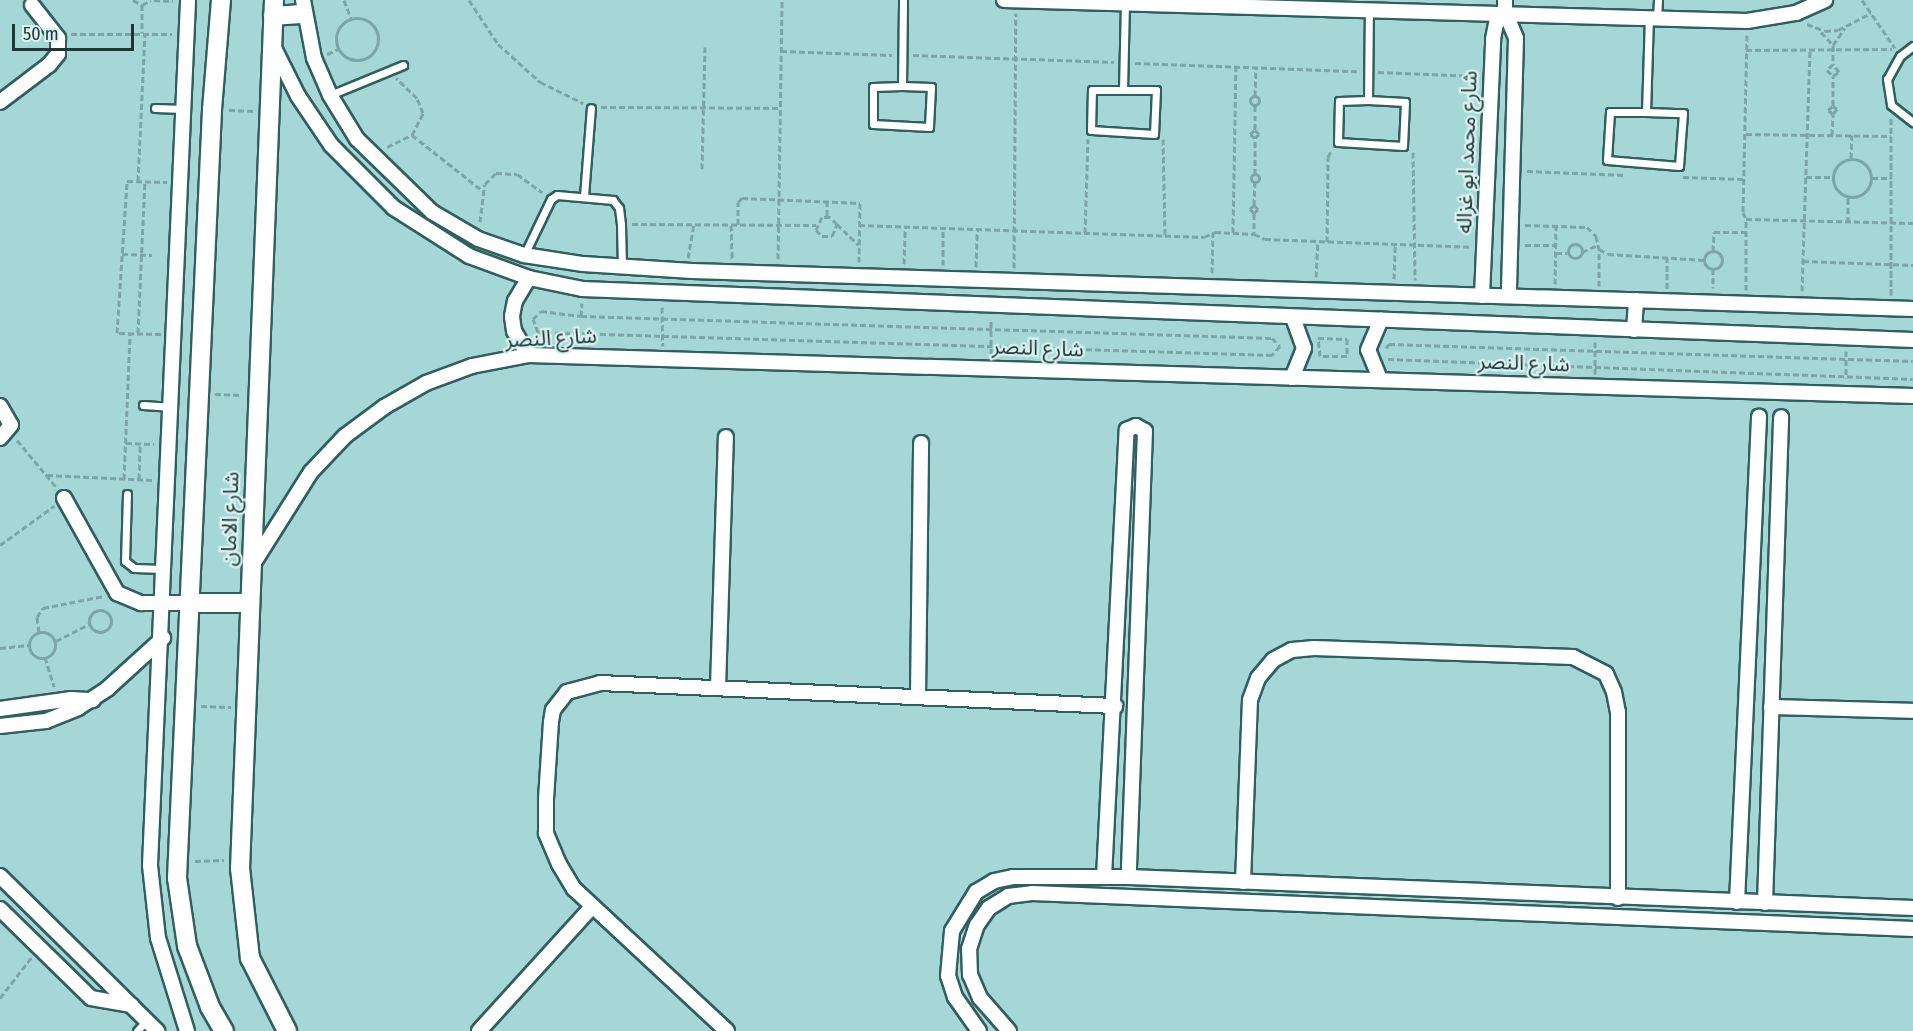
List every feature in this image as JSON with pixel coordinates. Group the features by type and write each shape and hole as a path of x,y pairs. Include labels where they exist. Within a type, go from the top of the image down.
{"street":[{"name":"شارع الامان","path":"221,0 212,110 178,861 187,946 210,1007 224,1031"},
{"path":"1007,0 1372,7 1505,6 1653,19 1747,21 1796,13 1825,0"},
{"path":"187,1031 163,961 151,890 188,1"},
{"path":"0,102 54,60 59,47 56,34 33,5"},
{"path":"1505,6 1515,38 1509,296"},
{"name":"شارع محمد ابو غزاله","path":"1482,296 1493,39 1496,24 1505,6"},
{"path":"273,8 303,7 314,58 330,95 370,154 432,212 478,239 524,255 622,267 692,271 1913,309"},
{"name":"شارع الامان","path":"273,8 240,860 250,958 286,1031"},
{"name":"شارع النصر","path":"272,44 297,96 331,145 386,202 418,226 469,256 529,278 582,289 1293,318 1913,339"},
{"path":"528,355 514,331 513,316 515,301 529,278"},
{"path":"1047,282 1048,307"},
{"path":"1634,330 1636,300"},
{"path":"1292,378 1304,348 1293,318"},
{"path":"1380,379 1368,350 1381,320"},
{"name":"شارع النصر","path":"251,568 311,472 345,436 384,407 426,383 472,366 528,355 663,357 1913,396"},
{"path":"0,406 10,420 5,434"},
{"path":"1737,902 1759,416"},
{"path":"1765,903 1781,417"},
{"path":"1104,877 1115,705 1127,430 1136,426 1145,431 1129,877"},
{"path":"718,688 726,437"},
{"path":"918,696 921,443"},
{"path":"64,498 117,593 132,601 250,603"},
{"path":"1123,515 1142,515"},
{"path":"1751,577 1775,577"},
{"path":"0,726 46,721 93,700 163,638"},
{"path":"1243,882 1250,700 1258,678 1273,660 1292,651 1314,648 1573,657 1606,674 1614,692 1618,712 1618,898"},
{"path":"728,1031 574,889 546,833 551,722 559,700 567,692 588,683 1115,705"},
{"path":"0,709 71,699 93,700"},
{"path":"1771,707 1913,711"},
{"path":"1109,790 1132,790"},
{"path":"1741,795 1768,794"},
{"path":"0,876 131,1005 142,1026 157,1031"},
{"path":"979,1031 955,997 948,953 952,931 976,892 994,881 1013,877 1129,877 1913,908"},
{"path":"1387,906 1388,889"},
{"path":"1009,1031 980,999 970,975 969,949 977,925 989,908 1008,896 1063,894 1913,929"},
{"path":"479,1031 592,907"},
{"path":"0,909 38,949 91,998 112,1005 131,1005"}],"lane":[{"path":"902,86 903,0"},
{"path":"1646,112 1653,19 1658,0"},
{"path":"1124,90 1132,2"},
{"path":"1368,100 1372,7"},
{"path":"1913,46 1900,56 1887,79 1891,105 1913,122"},
{"path":"330,95 403,65"},
{"path":"902,86 931,87 929,127 873,124 873,87 902,86"},
{"path":"1092,90 1124,90 1156,90 1155,133 1094,133 1092,90"},
{"path":"1368,100 1405,102 1404,146 1338,144 1339,101 1368,100"},
{"path":"155,108 184,109"},
{"path":"584,196 591,108"},
{"path":"1610,112 1646,112 1683,113 1680,165 1608,162 1610,112"},
{"path":"524,255 551,199 564,194 584,196 613,200 619,208 622,267"},
{"path":"143,405 172,407"},
{"path":"128,494 125,561 134,568 166,569"}],"path":[{"path":"133,0 142,5"},
{"path":"142,5 152,0 188,1"},
{"path":"344,0 351,19"},
{"path":"469,0 498,44 540,82 591,108 780,108"},
{"path":"778,273 782,0"},
{"path":"1014,282 1016,0"},
{"path":"1863,0 1900,56"},
{"path":"138,181 142,5"},
{"path":"1796,13 1819,30 1833,47"},
{"path":"1819,30 1845,28 1871,13"},
{"path":"351,19 369,21 375,28 377,46 364,58 346,56 337,40 343,24 351,19"},
{"path":"1745,304 1747,232 1743,212 1747,21"},
{"path":"1833,76 1827,70 1833,64 1833,47 1845,28"},
{"path":"56,34 186,34"},
{"path":"702,169 705,47"},
{"path":"1746,50 1833,47 1896,49"},
{"path":"1801,305 1810,49"},
{"path":"1832,135 1833,114 1828,110 1833,106 1833,76 1839,68 1833,64"},
{"path":"1233,233 1236,67"},
{"path":"1254,234 1254,213 1258,209 1254,205 1255,182 1251,178 1255,174 1255,138 1259,134 1255,130 1255,105 1260,101 1255,96 1256,67"},
{"path":"370,154 412,135 422,122 421,105 388,71"},
{"path":"1891,105 1891,308"},
{"path":"212,110 269,112"},
{"path":"1085,233 1086,143 1094,133"},
{"path":"1155,133 1164,143 1165,236"},
{"path":"1745,134 1891,136"},
{"path":"412,135 483,191"},
{"path":"1851,159 1852,135"},
{"path":"1327,242 1328,157 1338,144"},
{"path":"1404,146 1415,159 1415,294"},
{"path":"1851,159 1866,164 1872,178 1865,194 1848,197 1837,190 1833,177 1839,164 1851,159"},
{"path":"478,239 483,191 496,173 510,171 551,199"},
{"path":"1806,177 1833,177"},
{"path":"1872,178 1891,178"},
{"path":"175,335 117,333 127,181 181,182"},
{"path":"138,333 145,181"},
{"path":"1848,197 1848,222"},
{"path":"738,225 739,199 860,203 858,276"},
{"path":"827,202 827,216"},
{"path":"621,224 816,225 827,216"},
{"path":"827,216 859,245"},
{"path":"1746,219 1913,223"},
{"path":"816,225 818,234 827,237 835,233 837,224"},
{"path":"1511,224 1587,227 1596,236 1599,247 1599,299"},
{"path":"692,271 687,249 694,225"},
{"path":"731,225 732,272"},
{"path":"859,225 1204,237 1213,233 1233,233 1254,234 1265,239 1318,242 1484,247"},
{"path":"1555,297 1556,226"},
{"path":"903,278 905,227"},
{"path":"943,228 943,279"},
{"path":"976,280 977,230"},
{"path":"1704,260 1713,251 1714,232 1747,232"},
{"path":"1212,287 1213,233"},
{"path":"1316,291 1318,242"},
{"path":"1394,293 1395,244"},
{"path":"1511,244 1556,245"},
{"path":"1568,253 1574,244 1582,252"},
{"path":"1556,253 1568,253 1573,258 1582,252 1599,247"},
{"path":"1599,247 1608,254 1704,260 1713,269 1713,302"},
{"path":"1713,251 1720,255 1722,262 1713,269"},
{"path":"122,254 152,255"},
{"path":"1667,258 1667,301"},
{"path":"1803,261 1913,265"},
{"path":"662,293 663,357"},
{"path":"991,368 992,306"},
{"path":"541,311 662,318 991,330 1272,338 1280,346 1272,355 538,332 532,323 541,311"},
{"path":"1595,386 1596,328"},
{"path":"124,479 130,333"},
{"path":"1846,337 1846,394"},
{"path":"1318,338 1347,339 1347,356 1320,356 1318,338"},
{"path":"1913,361 1389,344 1385,351 1390,361 1913,379"},
{"path":"199,393 258,396"},
{"path":"0,546 64,498 47,475 5,434"},
{"path":"126,443 154,444 153,453"},
{"path":"139,479 140,443"},
{"path":"152,480 153,471"},
{"path":"47,475 169,481"},
{"path":"0,648 29,645 39,632 37,617 43,608 117,593"},
{"path":"99,610 110,618 105,631 95,631 89,624 91,614 99,610"},
{"path":"55,641 89,624"},
{"path":"29,645 35,656 45,657 53,652 55,641 49,633 39,632"},
{"path":"184,706 246,707"},
{"path":"178,861 240,860"},
{"path":"0,998 38,949"}]}
